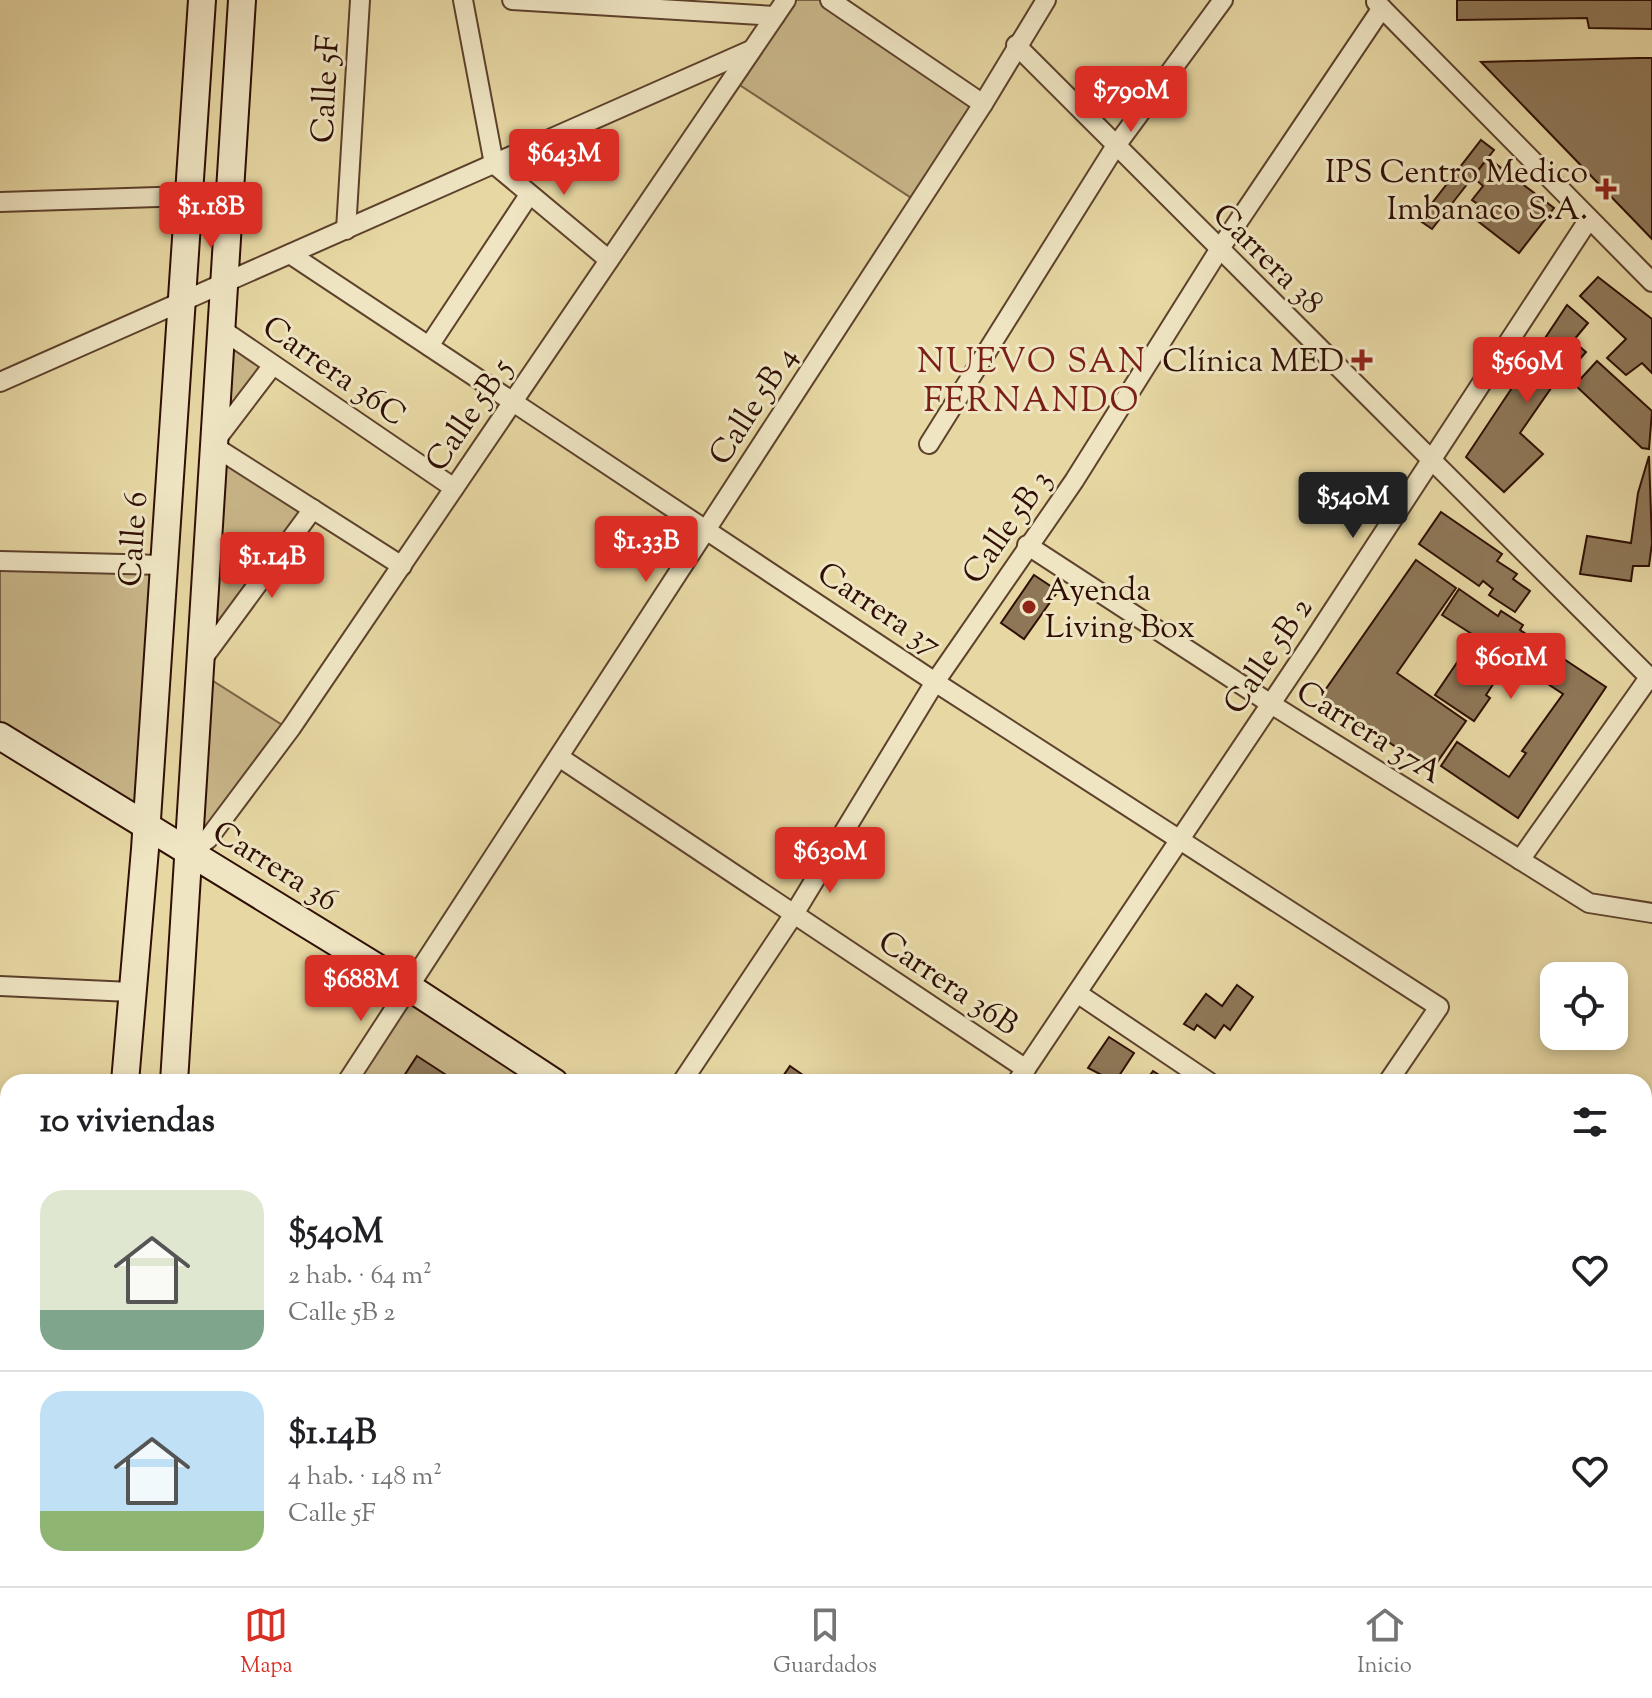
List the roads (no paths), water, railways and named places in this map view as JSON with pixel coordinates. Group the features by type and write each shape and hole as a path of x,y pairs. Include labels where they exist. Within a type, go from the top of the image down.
{"main road":[{"name":"Calle 6","path":"126,1074 147,825 202,0"},
{"path":"175,1074 190,852 197,665 242,0"},
{"name":"Carrera 36","path":"0,736 409,987 542,1074"}],"street":[{"name":"Calle 5F","path":"346,230 360,0"},
{"path":"463,0 494,164 609,260"},
{"path":"512,0 775,16"},
{"name":"Calle 5B 5","path":"190,852 208,839 291,728 786,0"},
{"path":"830,0 983,104"},
{"name":"Calle 5B 4","path":"352,1074 983,104 1046,0"},
{"path":"929,444 1115,147 1223,0"},
{"path":"1378,4 1652,282"},
{"name":"Calle 5B 3","path":"687,1074 794,914 935,682 1074,481 1378,4"},
{"name":"Carrera 38","path":"1016,45 1650,680"},
{"path":"0,382 754,49"},
{"path":"429,346 529,195"},
{"path":"0,202 189,196"},
{"name":"Calle 5B 2","path":"1023,1074 1271,704 1589,219"},
{"name":"Carrera 37","path":"290,254 708,528 935,682 1439,1007 1393,1074"},
{"name":"Carrera 36C","path":"221,329 454,488"},
{"path":"273,365 212,445 402,566"},
{"path":"197,665 313,509"},
{"name":"Carrera 37A","path":"1027,545 1271,704 1589,903 1652,913"},
{"path":"0,561 164,565"},
{"path":"1520,860 1650,680"},
{"name":"Carrera 36B","path":"559,757 794,914 1019,1074"},
{"path":"0,986 131,992"},
{"path":"1077,993 1197,1074"}],"place":[{"name":"IPS Centro Medico Imbanaco S.A.","path":"1606,189"},
{"name":"Clínica MED","path":"1362,360"},
{"name":"Ayenda Living Box","path":"1029,607"}],"district":[{"name":"NUEVO SAN FERNANDO","path":"1032,380"}]}
